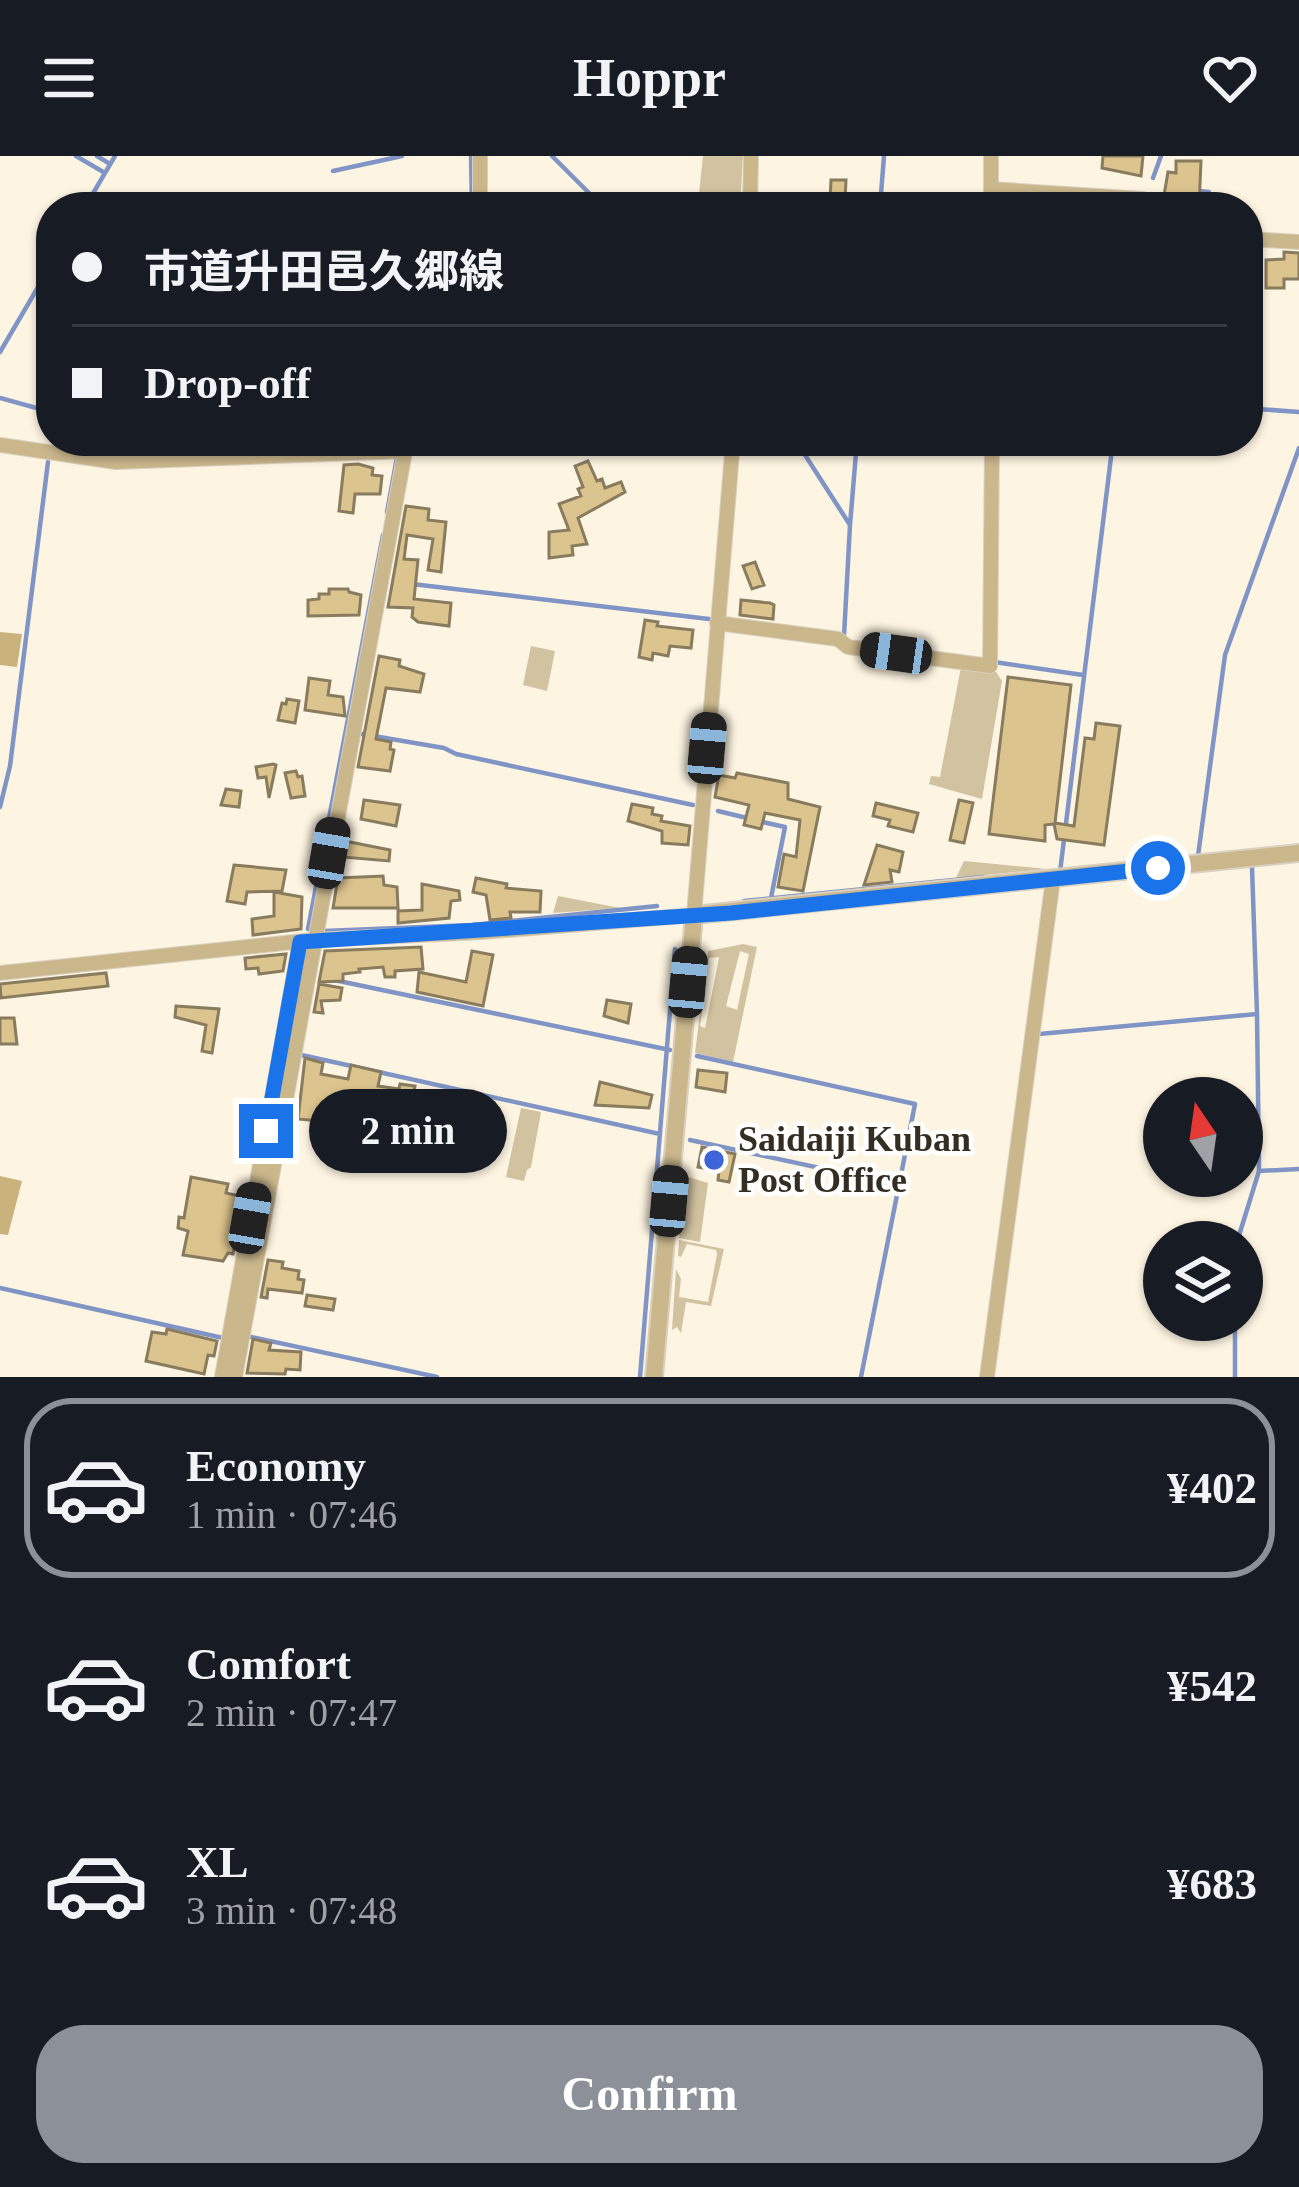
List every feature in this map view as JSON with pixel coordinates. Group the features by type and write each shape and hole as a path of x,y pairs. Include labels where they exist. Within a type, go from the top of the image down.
{"street":[{"path":"479,192 480,156"},
{"path":"751,192 752,156"},
{"path":"991,156 991,189 1033,192"},
{"path":"1263,240 1299,242"},
{"path":"0,445 36,450"},
{"path":"75,456 116,462 316,456"},
{"path":"222,1377 400,456"},
{"path":"654,1377 732,456"},
{"path":"717,623 838,639 848,647 990,662 992,456"},
{"path":"0,973 306,941 694,915 1299,853"},
{"path":"987,1377 1057,879"},
{"path":"235,1377 306,941"}],"shaded area":[{"path":"703,156 743,156 741,192 699,192"},
{"path":"0,632 22,634 17,667 0,665"},
{"path":"531,646 555,651 547,691 523,685"},
{"path":"961,667 996,672 1002,681 982,799 929,784 931,776 940,777"},
{"path":"964,861 1047,869 956,878"},
{"path":"558,896 620,908 553,913"},
{"path":"743,944 757,947 733,1062 695,1053 708,951","holes":["740,951 749,954 737,1010 726,1006","709,958 719,958 705,1028 700,1026"]},
{"path":"521,1108 541,1112 524,1181 506,1177"},
{"path":"0,1176 22,1181 8,1235 0,1234"},
{"path":"685,1176 708,1183 700,1242 679,1238"},
{"path":"679,1240 724,1249 711,1306 686,1302 681,1333 677,1327 672,1330 676,1269 681,1279 679,1297 708,1302 717,1254 687,1244 678,1256"}],"building":[{"path":"1103,156 1143,156 1141,176 1102,168"},
{"path":"1176,161 1201,161 1200,192 1165,192 1168,172 1176,173"},
{"path":"831,180 846,180 845,192 830,192"},
{"path":"1284,252 1299,253 1299,279 1284,279 1284,288 1266,288 1266,260 1284,259"},
{"path":"588,461 605,488 621,482 625,492 578,518 587,544 572,546 573,555 549,558 549,532 569,530 559,504 581,496 578,489 583,487 575,466"},
{"path":"358,464 382,476 380,494 355,494 353,513 339,511 344,465"},
{"path":"406,506 429,509 428,520 446,522 441,572 428,570 433,539 407,535 404,559 418,560 414,599 451,603 449,626 418,622 412,617 413,608 388,607"},
{"path":"755,562 764,585 752,589 743,566"},
{"path":"329,589 361,595 359,615 308,616 308,600 329,594"},
{"path":"741,600 774,605 773,619 740,615"},
{"path":"645,620 693,630 691,648 670,646 668,656 639,657"},
{"path":"379,656 400,660 399,666 424,674 420,692 386,688 376,739 391,742 390,771 358,767"},
{"path":"1008,677 1071,685 1055,823 1074,826 1085,738 1094,739 1096,723 1120,726 1104,845 1057,839 1054,824 1045,825 1045,841 989,834"},
{"path":"309,678 330,681 328,695 343,697 345,716 305,710"},
{"path":"287,699 299,701 295,723 278,720"},
{"path":"273,764 269,798 266,777 258,778 256,767"},
{"path":"296,771 302,776 305,796 291,798 285,773"},
{"path":"737,773 788,783 788,799 820,807 803,891 778,887 784,854 796,857 800,820 765,813 761,829 744,825 749,805 715,797 719,775 735,778"},
{"path":"226,789 241,791 239,807 221,805"},
{"path":"364,800 400,805 396,826 361,819"},
{"path":"959,800 973,803 964,843 950,840"},
{"path":"876,803 918,813 913,832 888,826 890,820 873,816"},
{"path":"632,804 653,808 652,814 662,816 661,821 690,826 688,845 662,843 662,831 628,821"},
{"path":"345,841 390,850 389,861 342,857"},
{"path":"877,845 903,852 899,872 890,870 892,882 864,885"},
{"path":"234,865 286,870 282,891 247,892 245,904 227,901"},
{"path":"383,876 384,885 397,887 398,908 333,908 338,878"},
{"path":"476,878 507,884 506,888 541,891 540,912 510,912 511,918 490,920 486,895 473,892"},
{"path":"422,884 459,891 460,900 451,901 449,918 398,923 398,911 422,910"},
{"path":"274,892 302,897 301,929 253,935 252,919 274,916"},
{"path":"421,947 423,969 395,971 395,977 385,977 383,967 359,969 343,974 343,981 319,982 325,951"},
{"path":"472,951 493,955 483,1006 417,992 419,972 466,982"},
{"path":"286,954 283,971 259,974 258,968 246,969 245,958"},
{"path":"106,973 108,986 1,998 0,984"},
{"path":"319,984 342,988 340,1000 321,1001 323,1013 314,1012"},
{"path":"607,1000 631,1004 628,1023 604,1016"},
{"path":"176,1006 219,1009 212,1053 202,1051 206,1025 175,1017"},
{"path":"0,1018 14,1018 17,1044 0,1044"},
{"path":"305,1058 323,1063 321,1074 348,1079 351,1065 381,1072 378,1086 415,1086 412,1103 388,1100 387,1108 332,1106 329,1122 298,1119"},
{"path":"698,1070 727,1073 725,1092 696,1087"},
{"path":"600,1082 652,1095 649,1108 595,1105"},
{"path":"702,1147 735,1154 729,1182 718,1180 719,1171 698,1167"},
{"path":"191,1177 228,1184 226,1193 243,1197 233,1254 228,1253 223,1261 183,1255 188,1231 178,1228 179,1217 184,1218"},
{"path":"268,1260 299,1271 298,1279 304,1280 302,1293 268,1289 267,1298 261,1297"},
{"path":"307,1295 335,1299 333,1310 305,1306"},
{"path":"167,1329 217,1341 204,1374 146,1361 152,1332 166,1334"},
{"path":"253,1339 271,1343 269,1350 301,1352 300,1370 247,1373"}],"waterway":[{"path":"76,156 105,173"},
{"path":"97,156 110,164"},
{"path":"94,192 115,156"},
{"path":"333,171 402,156"},
{"path":"471,156 472,192"},
{"path":"552,156 588,192"},
{"path":"881,192 884,156"},
{"path":"1153,178 1161,156"},
{"path":"1199,191 1209,192"},
{"path":"0,352 36,291"},
{"path":"0,398 36,408"},
{"path":"1263,409 1299,412"},
{"path":"1198,856 1225,655 1299,448"},
{"path":"387,512 397,456"},
{"path":"806,456 850,525 844,636"},
{"path":"850,525 856,456"},
{"path":"1060,872 1111,456"},
{"path":"0,807 10,766 48,462"},
{"path":"308,929 383,535"},
{"path":"412,584 709,619"},
{"path":"994,662 1083,675"},
{"path":"356,733 444,748 693,805"},
{"path":"718,811 747,818"},
{"path":"758,821 785,827 771,898"},
{"path":"1252,867 1257,1014"},
{"path":"744,901 983,877"},
{"path":"324,931 472,925 657,906"},
{"path":"640,1377 675,949"},
{"path":"283,1077 305,953"},
{"path":"334,980 670,1050"},
{"path":"1039,1034 1257,1014 1259,1171 1244,1221"},
{"path":"297,1054 660,1134"},
{"path":"697,1056 915,1104 861,1377"},
{"path":"690,1140 899,1185"},
{"path":"1263,1171 1299,1169"},
{"path":"0,1288 223,1338"},
{"path":"247,1336 437,1377"},
{"path":"1235,1341 1235,1377"}],"place":[{"name":"Saidaiji Kuban Post Office","path":"714,1160"}],"route":[{"path":"266,1131 300,942 731,913 1158,868"}]}
